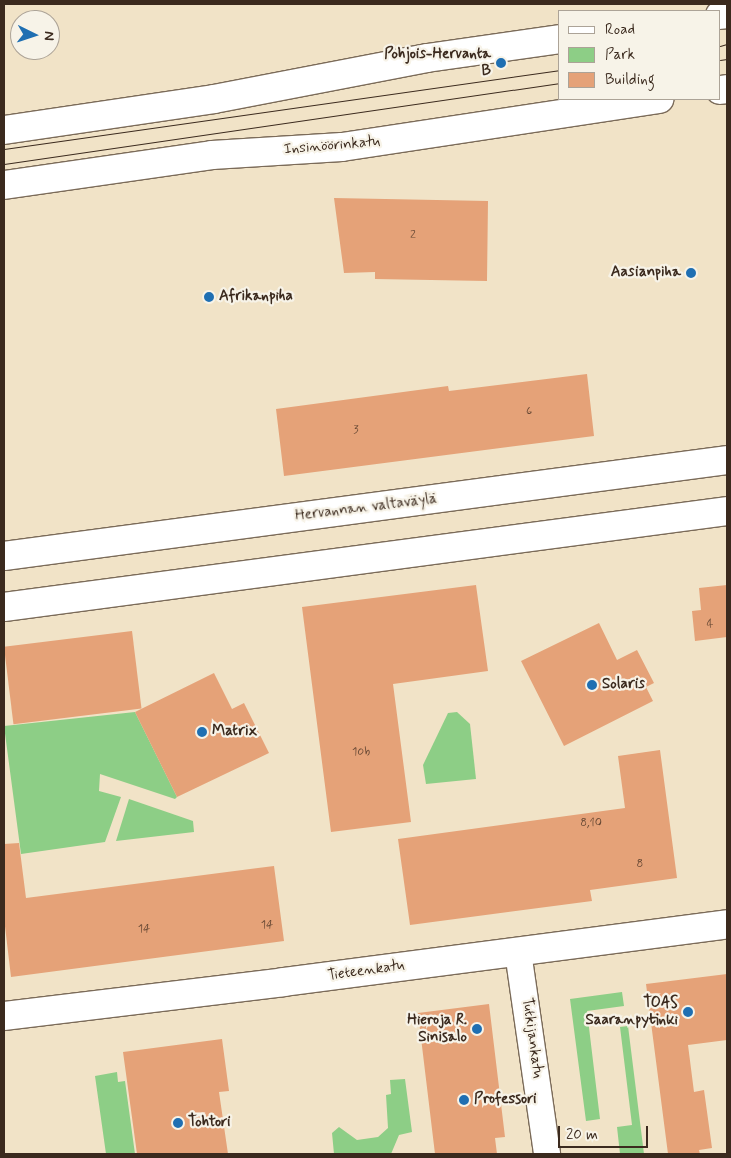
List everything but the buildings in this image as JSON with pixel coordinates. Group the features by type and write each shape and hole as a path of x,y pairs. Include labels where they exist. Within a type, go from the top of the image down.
{"main road":[{"path":"4,130 214,100 427,58 558,39"},
{"name":"Insinöörinkatu","path":"4,185 212,155 352,145 653,100"},
{"name":"Hervannan valtaväylä","path":"4,556 727,460"},
{"path":"4,607 727,511"},
{"name":"Tieteenkatu","path":"4,1016 727,924"}],"street":[{"name":"Tutkijankatu","path":"518,952 547,1154"}],"green space":[{"path":"135,712 177,797 175,799 100,774 99,791 121,797 105,842 21,854 4,726"},
{"path":"457,712 470,724 476,779 426,784 423,765 448,713"},
{"path":"129,799 193,821 194,832 116,841"},
{"path":"622,992 624,1006 587,1011 600,1119 586,1121 570,999"},
{"path":"628,1026 644,1154 620,1154 617,1127 632,1125 620,1027"},
{"path":"117,1072 118,1082 125,1081 135,1154 106,1154 95,1076"},
{"path":"405,1079 412,1132 399,1135 391,1154 334,1154 332,1133 339,1127 357,1140 378,1137 388,1128 386,1095 391,1094 390,1080"}],"tram line":[{"path":"721,46 727,44"},
{"path":"721,60 727,59"},
{"path":"4,149 558,70"},
{"path":"4,164 558,83"}],"place":[{"name":"Pohjois-Hervanta B","path":"501,63"},
{"name":"Aasianpiha","path":"691,273"},
{"name":"Afrikanpiha","path":"209,297"},
{"name":"Solaris","path":"592,685"},
{"name":"Matrix","path":"202,732"},
{"name":"TOAS Saaranpytinki","path":"688,1012"},
{"name":"Hieroja R. Sinisalo","path":"477,1029"},
{"name":"Professori","path":"464,1100"},
{"name":"Tohtori","path":"178,1123"}]}
